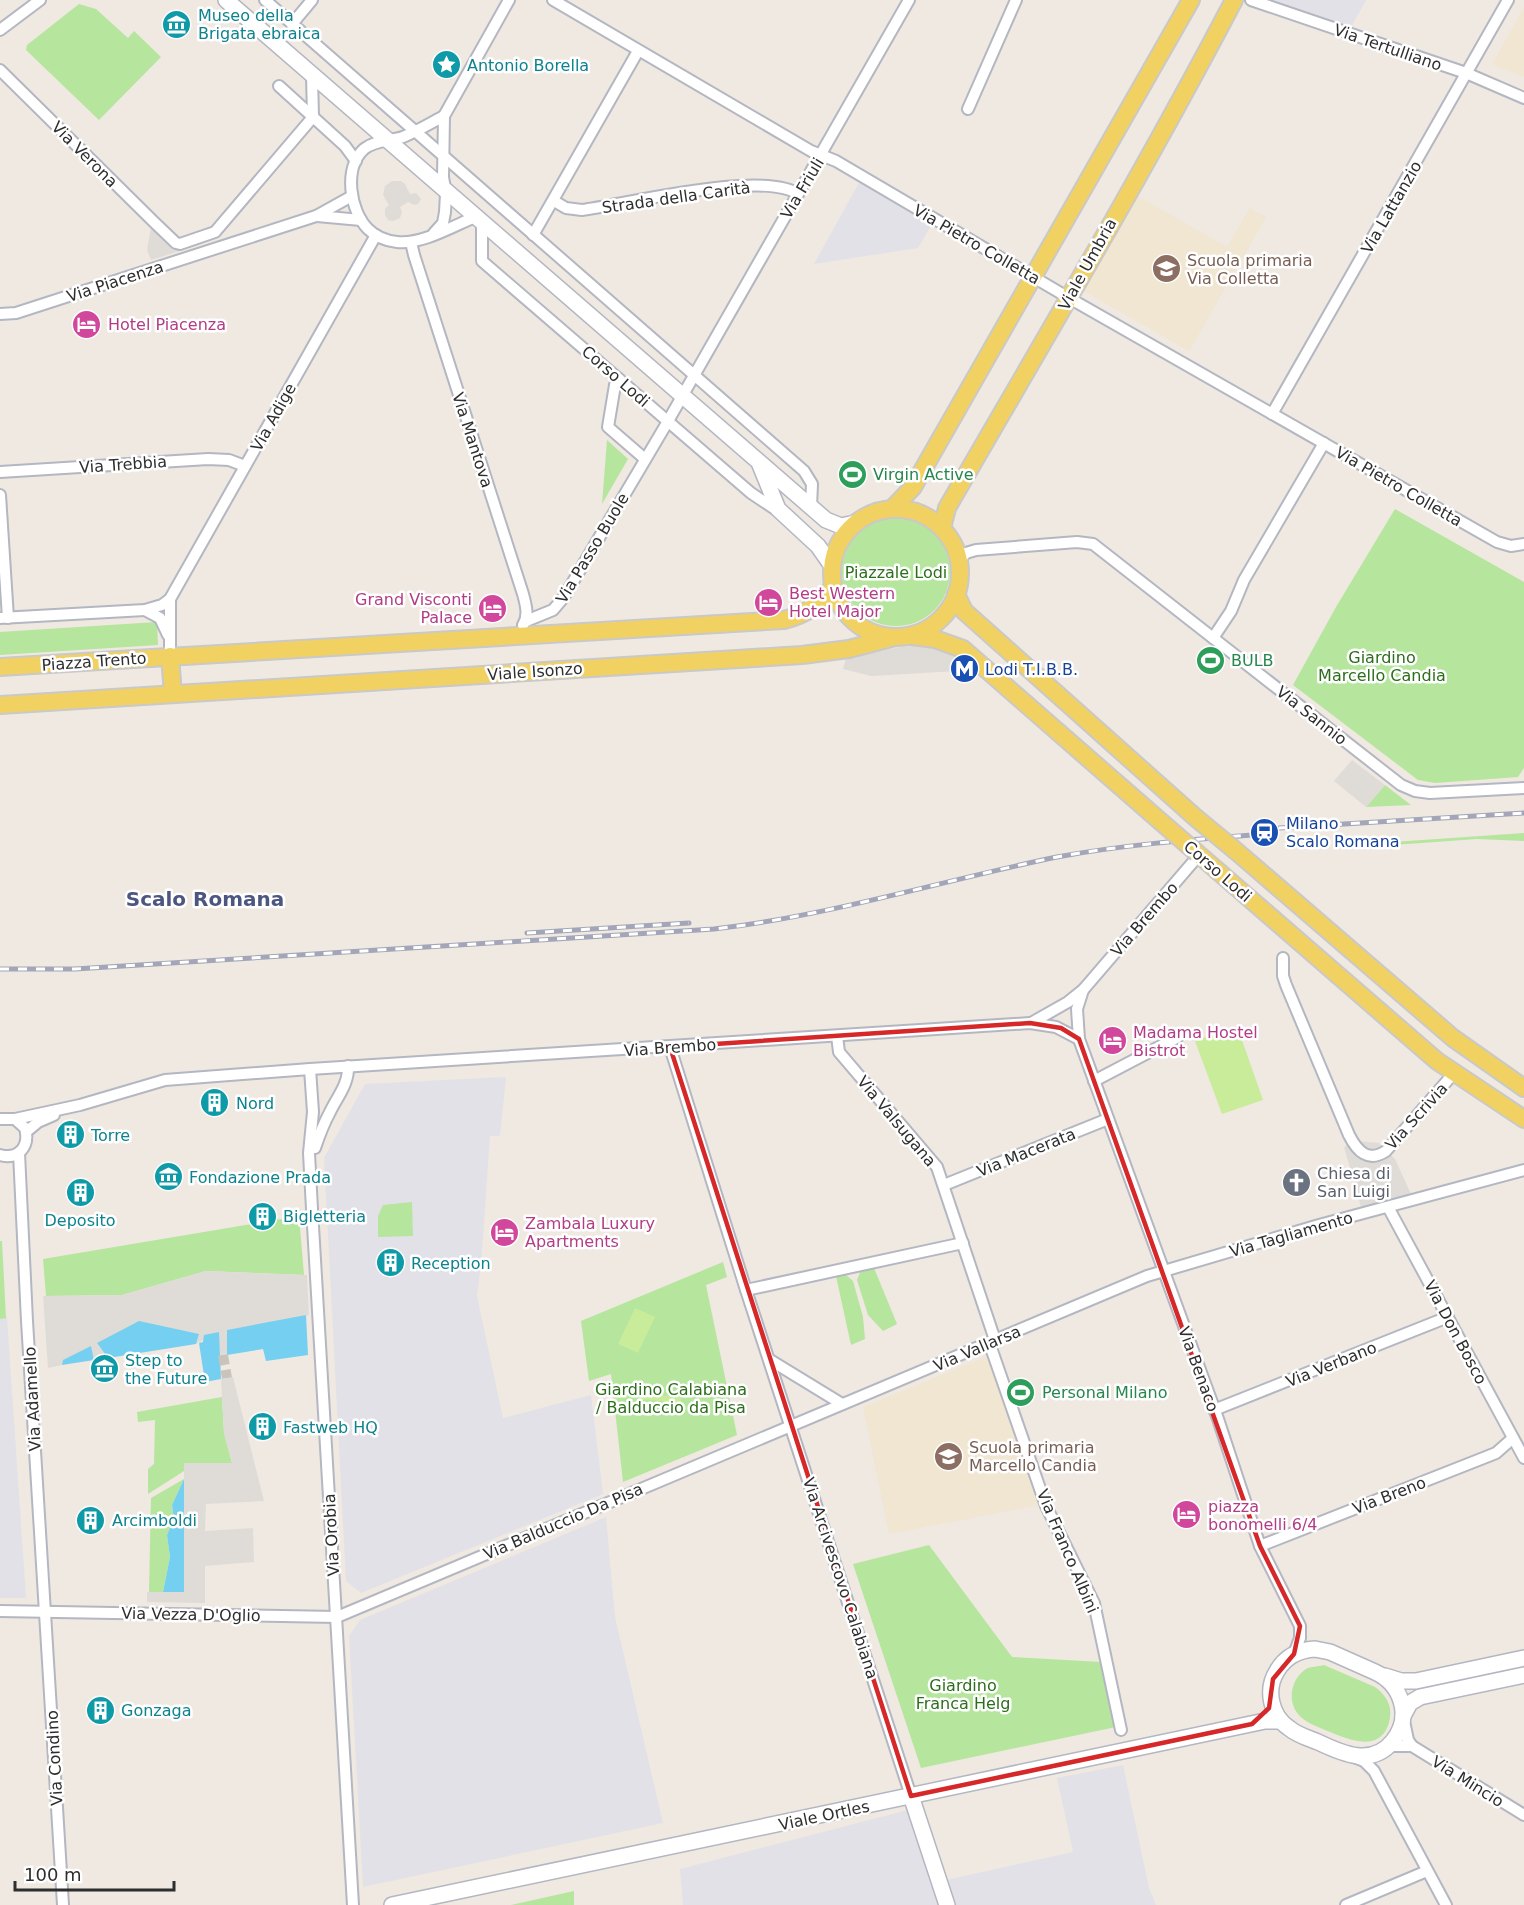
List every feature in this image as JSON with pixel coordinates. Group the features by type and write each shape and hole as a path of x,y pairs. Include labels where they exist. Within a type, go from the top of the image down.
{"main road":[{"path":"900,510 1191,0"},
{"name":"Viale Umbria","path":"942,528 947,508 1069,298 1234,0"},
{"path":"900,510 928,517 942,528 954,546 959,561 960,578 949,609 936,623 925,630 902,636 870,632 855,622 840,604 833,586 832,566 839,543 855,524 872,513 900,510"},
{"path":"0,705 173,694 170,656 784,620 804,613 820,602 833,586"},
{"name":"Corso Lodi","path":"956,594 964,610 973,619 1196,818 1453,1038 1524,1088"},
{"name":"Corso Lodi","path":"902,636 935,639 963,650 1392,1023 1454,1073 1524,1119"},
{"name":"Viale Isonzo","path":"173,694 802,655 849,649 902,636"},
{"name":"Piazza Trento","path":"0,667 170,656"}],"street":[{"path":"0,30 40,0"},
{"name":"Corso Lodi","path":"226,0 811,507 833,524 841,526 855,524"},
{"path":"265,0 806,474 812,484 811,507"},
{"path":"292,24 312,0"},
{"path":"432,235 443,222 445,212 444,116 509,0"},
{"name":"Via Pietro Colletta","path":"553,0 811,151 836,161 1069,298 1497,542 1511,546 1524,545 1524,551"},
{"name":"Via Friuli","path":"693,375 909,0"},
{"path":"968,109 1016,0"},
{"name":"Via Tertulliano","path":"1251,0 1466,73 1524,98"},
{"name":"Via Lattanzio","path":"1272,414 1508,0"},
{"path":"533,235 638,51"},
{"name":"Via Verona","path":"0,70 171,238"},
{"path":"230,243 223,221 313,117 312,75"},
{"path":"279,86 345,146 356,161"},
{"path":"444,116 416,132 367,148 356,161 352,179 352,196 361,220 376,235 393,241 411,242 478,220"},
{"name":"Strada della Carità","path":"554,201 566,208 582,210 725,187 771,186 786,188 798,194"},
{"name":"Via Piacenza","path":"0,314 15,313 316,216 352,196"},
{"name":"Via Piacenza","path":"316,216 361,220"},
{"name":"Corso Lodi","path":"478,220 482,261 751,494 781,513 818,546 832,566"},
{"name":"Via Piacenza","path":"171,238 180,244 212,234 223,221"},
{"name":"Via Adige","path":"170,599 376,235"},
{"name":"Via Mantova","path":"411,242 523,594 527,609 526,621"},
{"name":"Via Passo Buole","path":"526,621 553,610 559,603 693,375"},
{"path":"619,379 615,385 608,427 645,459"},
{"path":"1214,638 1231,611 1244,580 1324,443"},
{"name":"Via Trebbia","path":"0,472 208,459 229,460 245,466"},
{"name":"Corso Lodi","path":"759,462 776,506 781,513"},
{"path":"0,495 4,618 145,610 162,605 170,599"},
{"name":"Via Sannio","path":"959,561 966,553 976,550 1077,542 1093,544 1391,778 1411,789 1430,793 1524,788"},
{"name":"Piazza Trento","path":"170,599 170,656"},
{"path":"145,610 160,618 169,638"},
{"path":"517,636 526,621"},
{"name":"Via Brembo","path":"1030,1023 1068,1002 1083,990 1198,854"},
{"name":"Via Scrivia","path":"1283,958 1283,976 1286,985 1349,1135 1360,1153 1375,1156 1386,1151 1454,1073"},
{"name":"Via Benaco","path":"1083,990 1077,1010 1079,1039 1214,1410 1260,1546 1300,1626 1300,1638 1294,1654"},
{"name":"Via Brembo","path":"80,1105 165,1080 348,1066 1030,1023 1056,1027 1079,1039"},
{"name":"Via Valsugana","path":"837,1036 839,1052 937,1167 963,1243 992,1341"},
{"path":"1094,1081 1178,1038"},
{"name":"Via Arcivescovo Calabiana","path":"670,1047 746,1290 911,1796"},
{"path":"310,1165 319,1137 345,1085 349,1074 348,1066"},
{"name":"Via Orobia","path":"310,1069 312,1099 310,1165 352,1905"},
{"path":"312,1099 321,1110 331,1110"},
{"path":"0,1119 15,1119 80,1105"},
{"path":"15,1119 26,1132 43,1120 80,1105"},
{"name":"Via Macerata","path":"944,1185 1108,1119"},
{"name":"Via Adamello","path":"26,1132 26,1144 19,1154 20,1186 46,1611"},
{"path":"19,1154 3,1156 20,1186"},
{"name":"Via Tagliamento","path":"1163,1270 1524,1170"},
{"name":"Via Don Bosco","path":"1388,1207 1524,1458"},
{"path":"746,1290 963,1243"},
{"name":"Via Vallarsa","path":"790,1425 1163,1270"},
{"name":"Via Verbano","path":"1214,1410 1448,1317"},
{"name":"Via Franco Albini","path":"992,1341 1046,1506 1094,1603 1121,1730"},
{"path":"770,1360 842,1404"},
{"name":"Via Balduccio Da Pisa","path":"337,1617 790,1425"},
{"name":"Via Breno","path":"1260,1546 1496,1453 1513,1438"},
{"name":"Via Vezza D'Oglio","path":"0,1611 337,1617"},
{"name":"Via Condino","path":"46,1611 63,1905"},
{"path":"1255,1723 1265,1715 1271,1702 1271,1689 1281,1664 1294,1654 1308,1650 1326,1651 1401,1681 1416,1681 1524,1658"},
{"path":"1382,1675 1398,1692 1402,1702 1408,1740 1412,1746"},
{"path":"1389,1746 1400,1729 1403,1716 1410,1703 1420,1697 1524,1675"},
{"path":"1271,1702 1280,1721 1298,1733 1364,1761 1374,1771 1446,1905"},
{"name":"Viale Ortles","path":"394,1905 1255,1723 1280,1721"},
{"path":"1350,1756 1372,1755 1396,1744 1412,1746"},
{"name":"Via Mincio","path":"1412,1746 1524,1815"},
{"path":"911,1796 947,1905"},
{"path":"1346,1905 1427,1871"}],"highlighted area":[{"path":"1030,1023 1061,1028 1079,1039 1260,1546 1300,1626 1294,1654 1273,1679 1269,1708 1252,1724 911,1796 670,1047"}],"shaded area":[{"path":"1257,0 1366,0 1349,31"},
{"path":"1524,8 1524,77 1492,64"},
{"path":"392,181 401,181 410,194 416,193 421,199 418,204 408,202 400,207 402,212 400,218 393,221 388,220 385,215 385,209 389,205 383,195 385,186"},
{"path":"860,181 933,222 918,248 814,264"},
{"name":"Scuola primaria Via Colletta","path":"1138,196 1227,247 1250,208 1266,217 1189,351 1084,291"},
{"path":"151,227 180,251 151,260 147,250"},
{"path":"914,644 952,651 978,669 969,680 958,671 871,676 843,669 846,658"},
{"path":"1352,760 1385,785 1366,807 1334,781"},
{"path":"506,1077 500,1136 490,1136 477,1296 503,1418 591,1395 603,1494 361,1593 346,1581 324,1158 365,1084"},
{"path":"1358,1141 1379,1143 1395,1159 1411,1194 1361,1207 1344,1147"},
{"path":"206,1271 307,1275 309,1315 228,1330 227,1355 220,1356 218,1332 196,1344 198,1334 97,1343 108,1358 94,1360 91,1347 64,1360 62,1365 48,1368 43,1296 122,1295"},
{"path":"0,1317 7,1317 26,1598 0,1598"},
{"name":"Scuola primaria Marcello Candia","path":"988,1356 1040,1505 889,1534 863,1407"},
{"path":"233,1377 264,1501 206,1504 205,1531 253,1528 254,1562 205,1566 205,1603 147,1602 147,1592 184,1592 184,1463 232,1463 224,1433 221,1379"},
{"path":"606,1517 615,1617 663,1823 363,1887 349,1636 360,1620"},
{"path":"1123,1765 1149,1888 1156,1905 955,1905 946,1880 1073,1852 1057,1778"},
{"path":"908,1810 939,1905 683,1905 680,1869"}],"green space":[{"path":"79,4 96,9 128,38 134,31 161,57 99,120 26,50 27,45"},
{"path":"607,440 628,459 602,504"},
{"name":"Giardino Marcello Candia","path":"1395,509 1524,582 1524,768 1518,777 1435,783 1418,780 1293,685 1336,607"},
{"name":"Piazzale Lodi","path":"896,518 917,522 934,534 946,551 950,572 946,593 934,610 917,622 896,626 875,622 858,610 846,593 842,572 846,551 858,534 875,522"},
{"path":"157,622 158,645 0,655 0,632"},
{"path":"1385,785 1411,805 1366,807"},
{"path":"1524,833 1524,841 1477,839 1351,848 1350,845"},
{"path":"1237,1026 1263,1100 1222,1114 1195,1041"},
{"path":"412,1202 413,1236 378,1237 378,1216 383,1205"},
{"path":"299,1216 304,1275 206,1271 122,1295 46,1296 43,1259"},
{"path":"0,1241 2,1241 6,1318 0,1319"},
{"name":"Giardino Calabiana / Balduccio da Pisa","path":"723,1262 727,1277 706,1285 737,1435 623,1482 611,1374 589,1381 581,1321"},
{"path":"874,1268 897,1324 883,1331 868,1315 857,1280 861,1270"},
{"path":"845,1274 853,1281 863,1317 865,1339 851,1345 836,1276"},
{"path":"635,1308 655,1317 638,1353 618,1344"},
{"path":"640,1393 681,1397 681,1403 639,1399"},
{"path":"222,1397 224,1433 232,1463 184,1463 184,1471 148,1494 148,1469 154,1464 155,1420 138,1422 137,1412"},
{"path":"184,1479 172,1505 174,1519 167,1535 170,1557 163,1592 149,1592 151,1498"},
{"name":"Giardino Franca Helg","path":"929,1545 1012,1657 1102,1662 1116,1727 921,1768 853,1564"},
{"path":"1324,1665 1375,1687 1382,1693 1389,1705 1390,1718 1386,1730 1380,1737 1363,1742 1353,1740 1314,1725 1298,1714 1292,1702 1292,1690 1297,1678 1310,1667"},
{"path":"574,1891 574,1905 511,1905"}],"water":[{"path":"306,1315 308,1355 266,1361 263,1349 227,1355 227,1330"},
{"path":"139,1321 199,1334 196,1344 108,1358 97,1343"},
{"path":"219,1332 221,1379 205,1382 199,1343 203,1342 204,1335"},
{"path":"91,1346 94,1360 62,1365 63,1360"},
{"path":"184,1479 184,1592 163,1592 170,1557 167,1535 174,1519 172,1505"}],"tunnel":[{"path":"223,1355 227,1378"}],"railway":[{"path":"1279,828 1524,813"},
{"path":"0,969 75,969 714,929 843,907 1057,857 1130,846 1252,835"},
{"path":"527,933 689,923"}],"place":[{"name":"Museo della Brigata ebraica","path":"177,24"},
{"name":"Antonio Borella","path":"446,65"},
{"name":"Scuola primaria Via Colletta","path":"1166,269"},
{"name":"Hotel Piacenza","path":"87,324"},
{"name":"Virgin Active","path":"852,474"},
{"name":"Best Western Hotel Major","path":"768,602"},
{"name":"Grand Visconti Palace","path":"493,608"},
{"name":"BULB","path":"1210,660"},
{"name":"Lodi T.I.B.B.","path":"964,669"},
{"name":"Milano Scalo Romana","path":"1265,832"},
{"name":"Madama Hostel Bistrot","path":"1112,1041"},
{"name":"Nord","path":"215,1103"},
{"name":"Torre","path":"70,1135"},
{"name":"Fondazione Prada","path":"168,1177"},
{"name":"Chiesa di San Luigi","path":"1296,1182"},
{"name":"Deposito","path":"80,1192"},
{"name":"Bigletteria","path":"262,1216"},
{"name":"Zambala Luxury Apartments","path":"504,1232"},
{"name":"Reception","path":"390,1263"},
{"name":"Step to the Future","path":"104,1369"},
{"name":"Personal Milano","path":"1021,1392"},
{"name":"Fastweb HQ","path":"262,1427"},
{"name":"Scuola primaria Marcello Candia","path":"948,1456"},
{"name":"piazza bonomelli 6/4","path":"1187,1515"},
{"name":"Arcimboldi","path":"91,1520"},
{"name":"Gonzaga","path":"100,1710"}],"district":[{"name":"Scalo Romana","path":"205,899"}]}
